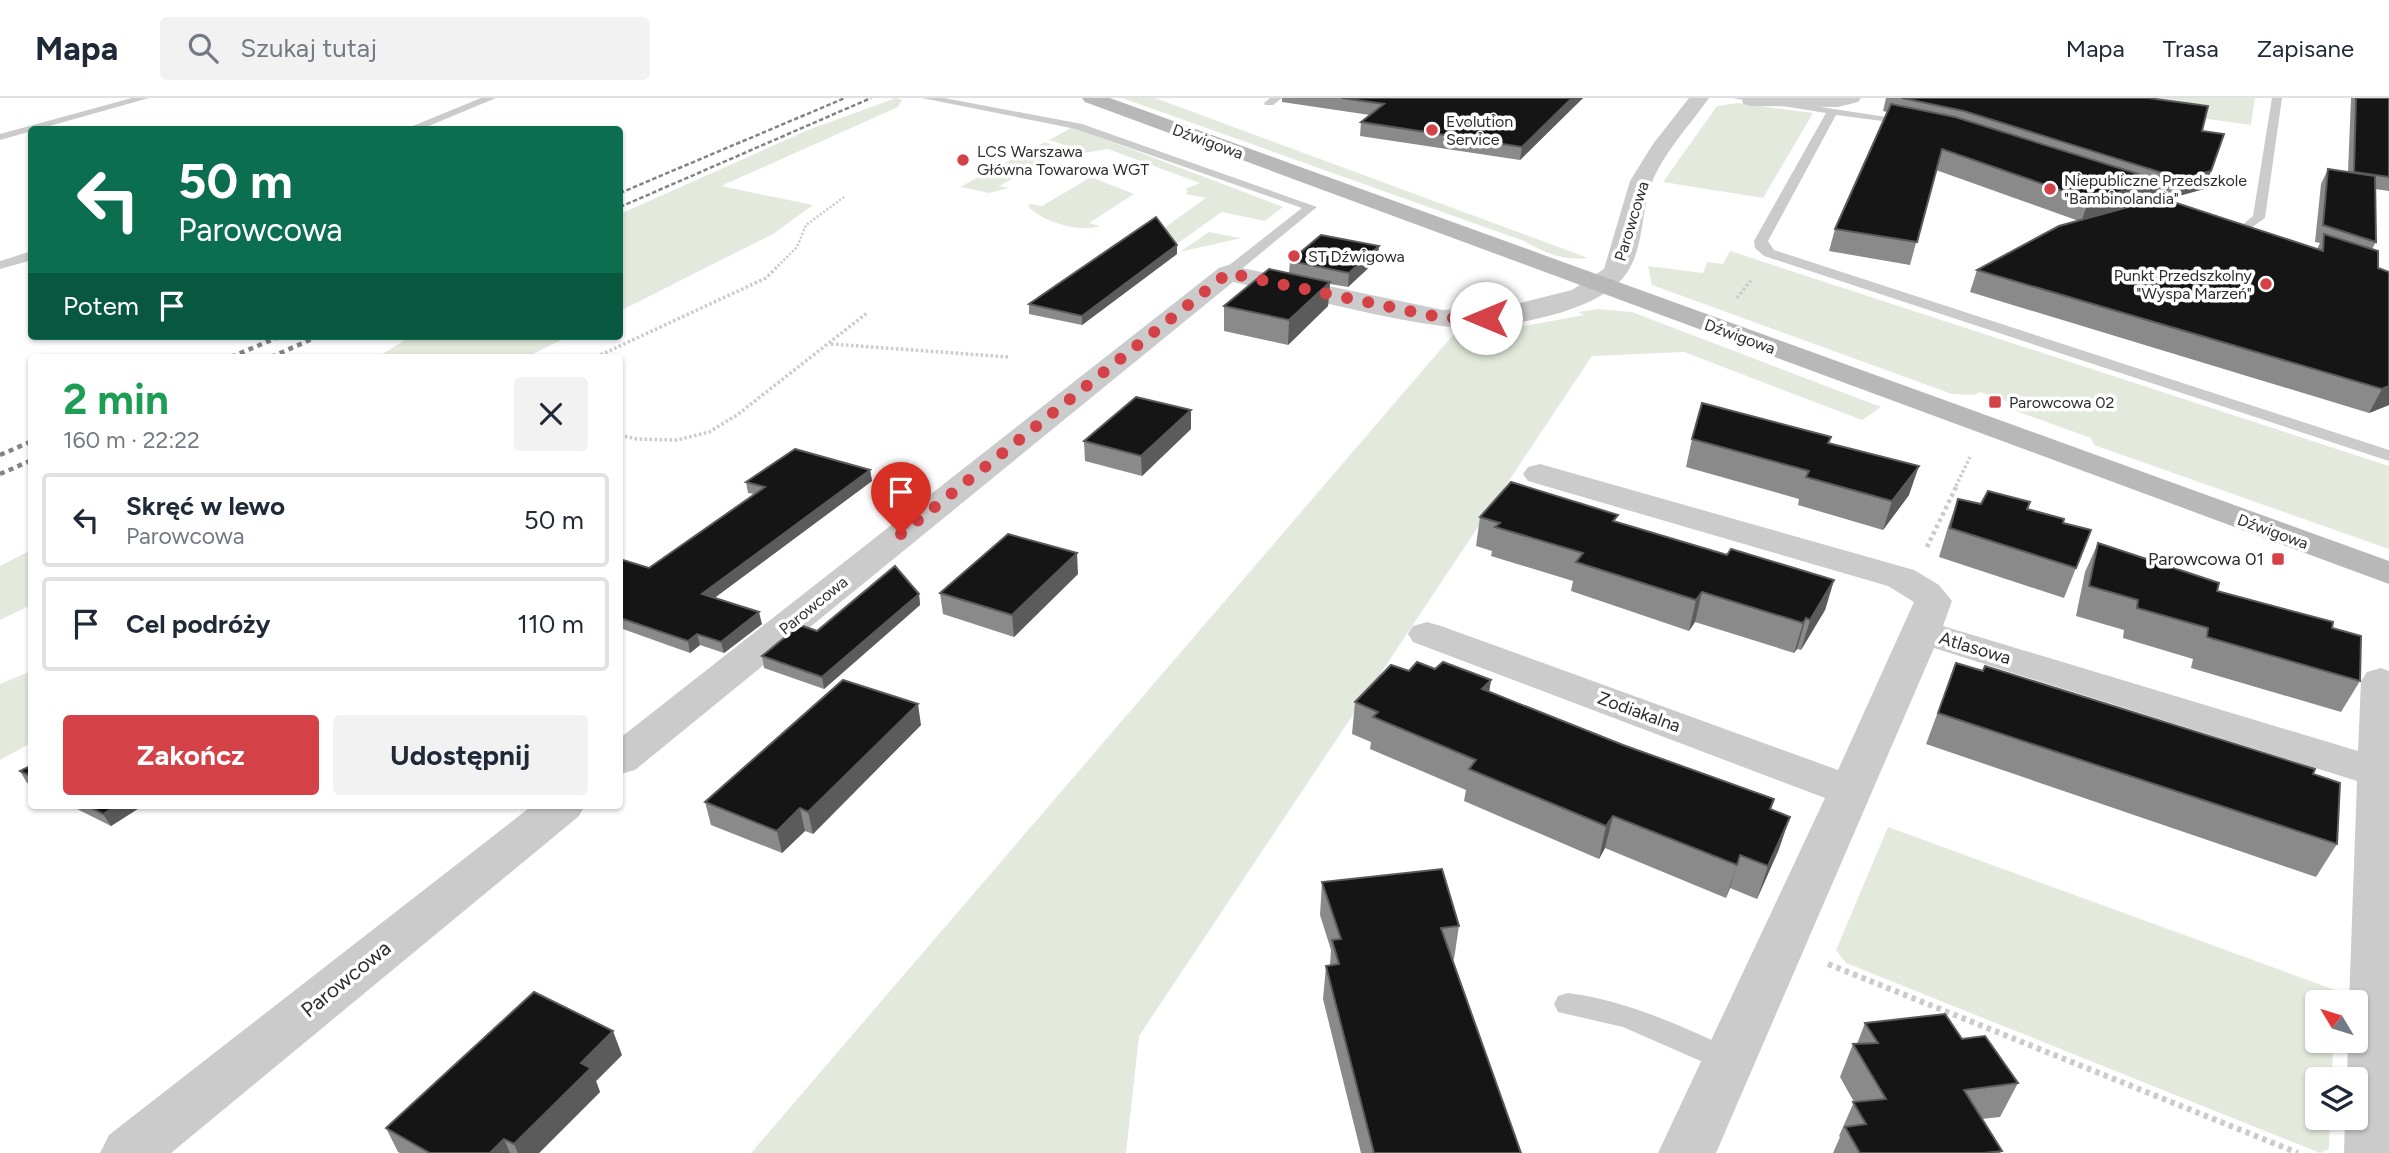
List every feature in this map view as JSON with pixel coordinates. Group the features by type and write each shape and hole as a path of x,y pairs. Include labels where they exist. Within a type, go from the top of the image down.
{"main road":[{"name":"Dźwigowa","path":"1092,98 2389,573"}],"street":[{"name":"Parowcowa","path":"623,758 1228,273 1443,318 1467,319 1505,317 1570,300 1600,285 1615,271 1643,177 1699,98"},
{"path":"1744,99 1838,101 1851,98"},
{"path":"1541,474 1910,582"},
{"name":"Atlasowa","path":"1910,582 1933,601 1923,632 2377,772"},
{"path":"1687,1153 1923,632"},
{"name":"Zodiakalna","path":"1427,634 1851,791"},
{"path":"2374,1153 2377,772 2381,681"},
{"name":"Parowcowa","path":"129,1153 558,809"}],"lane":[{"path":"41,126 144,98"},
{"path":"418,126 491,98"},
{"path":"927,98 1078,126 1311,207 1228,273"},
{"path":"2248,227 2259,218 2277,98"},
{"path":"1744,99 1922,124"},
{"path":"1833,111 1761,241 1762,248 1769,253 2389,456"},
{"path":"0,137 28,129"},
{"path":"0,265 28,256"},
{"path":"1568,1004 1602,1007 1623,1013 1728,1061"}],"path":[{"path":"602,354 766,278 797,247 806,225 844,197"},
{"path":"1733,304 1769,253"},
{"path":"623,436 636,439 677,440 709,432 737,415 867,313"},
{"path":"830,344 1009,357"},
{"path":"1910,582 1967,461"},
{"path":"1780,945 2298,1153"}],"shaded area":[{"path":"896,98 902,100 898,107 721,186 813,205 773,234 623,309 623,213 808,130"},
{"path":"1122,98 1155,98 1588,258 1554,255 1524,241"},
{"path":"2058,98 2255,98 2251,125"},
{"path":"1737,103 1813,113 1763,198 1663,182 1717,106"},
{"path":"1073,127 1283,207 1265,221 1222,212 1168,250 1164,228 1206,198 1186,194 1188,191 1185,189 1200,183 1108,149 1083,153 1084,151 1049,140"},
{"path":"1045,142 1065,150 999,186 1009,188 989,193 960,187"},
{"path":"1091,177 1134,194 1089,223 1100,226 1081,228 1062,225 1028,207 1030,204 1042,206"},
{"path":"1209,232 1241,238 1180,252"},
{"path":"1730,251 2389,466 2389,549 2094,445 2091,438 2016,411 2020,406 1980,392 1974,395 1952,394 1652,285 1648,266 1703,273 1707,262 1723,264"},
{"path":"1598,309 1632,312 1881,407 1862,420 1684,352 1592,356 1139,1036 1126,1153 751,1153 1453,335 1474,335 1584,315 1578,312"},
{"path":"405,340 561,340 533,354 383,354"},
{"path":"28,552 28,606 0,620 0,566"},
{"path":"28,672 28,745 0,760 0,684"},
{"path":"1888,827 2335,990 2305,990 2305,1054 2333,1054 2332,1067 2305,1067 2305,1130 2330,1130 2329,1149 2320,1153 1846,963 1836,950"}],"building":[{"path":"1342,98 1572,98 1522,147 1361,122 1384,104"},
{"path":"1902,98 2148,98 2208,106 2202,131 2224,134 2211,171 2182,179 1964,111"},
{"path":"2356,98 2389,98 2389,177 2354,172"},
{"path":"1891,104 1955,117 2161,181 2089,200 1942,149 1917,242 1835,229"},
{"path":"2328,169 2375,176 2376,242 2323,225"},
{"path":"2161,198 2323,251 2324,234 2378,251 2378,268 2389,272 2389,386 2382,389 1977,270 2059,226"},
{"path":"1156,217 1177,245 1082,316 1029,304"},
{"path":"1321,235 1379,246 1349,273 1290,261"},
{"path":"1269,269 1330,282 1289,320 1224,306"},
{"path":"1136,397 1191,410 1141,456 1084,441"},
{"path":"1702,403 1831,437 1828,443 1919,466 1892,501 1806,477 1809,471 1692,439"},
{"path":"795,449 870,470 702,594 759,612 721,642 697,634 688,641 623,619 623,560 649,568 765,487 746,482"},
{"path":"1511,482 1618,515 1613,521 1727,555 1731,549 1834,580 1810,620 1806,618 1803,623 1702,592 1696,600 1576,562 1583,553 1495,527 1500,523 1480,517"},
{"path":"1988,491 2030,502 2027,509 2091,530 2076,568 1950,528 1958,499 1981,504"},
{"path":"1008,534 1077,553 1012,615 940,593"},
{"path":"2098,543 2219,583 2217,591 2333,622 2332,628 2361,636 2360,681 2207,637 2208,628 2137,608 2138,600 2089,586"},
{"path":"895,566 919,594 822,677 762,656 800,625 817,631"},
{"path":"1417,662 1435,669 1443,662 1491,680 1482,689 1623,745 1774,799 1770,809 1790,817 1768,866 1740,855 1737,865 1613,816 1606,826 1469,769 1476,760 1373,717 1378,712 1355,702 1391,665 1409,671"},
{"path":"1956,663 1983,671 1985,666 2315,769 2313,774 2340,783 2337,844 1938,713"},
{"path":"843,680 918,704 808,812 800,808 777,831 705,802"},
{"path":"28,767 28,775 20,771"},
{"path":"94,809 111,809 103,814"},
{"path":"1442,869 1459,926 1441,928 1521,1153 1374,1153 1326,966 1339,964 1332,940 1341,939 1322,882"},
{"path":"534,992 613,1031 581,1063 591,1068 514,1144 504,1139 490,1153 430,1153 386,1128"},
{"path":"1945,1014 1962,1039 1985,1036 2018,1083 1964,1090 2002,1151 1860,1153 1845,1127 1866,1124 1853,1102 1886,1099 1853,1044 1878,1043 1865,1023"}],"railway":[{"path":"623,192 845,98"},
{"path":"623,206 871,98"},
{"path":"238,354 271,340"},
{"path":"278,354 310,340"},
{"path":"0,455 28,443"},
{"path":"0,474 28,462"}],"place":[{"name":"Evolution Service","path":"1432,130"},
{"name":"LCS Warszawa Główna Towarowa WGT","path":"963,160"},
{"name":"Niepubliczne Przedszkole \"Bambinolandia\"","path":"2050,189"},
{"name":"ST Dźwigowa","path":"1294,256"},
{"name":"Punkt Przedszkolny \"Wyspa Marzeń\"","path":"2266,284"},
{"name":"Parowcowa 02","path":"1995,402"},
{"name":"Parowcowa 01","path":"2278,559"}],"route":[{"path":"901,534 1228,273 1443,318 1486,318"}]}
